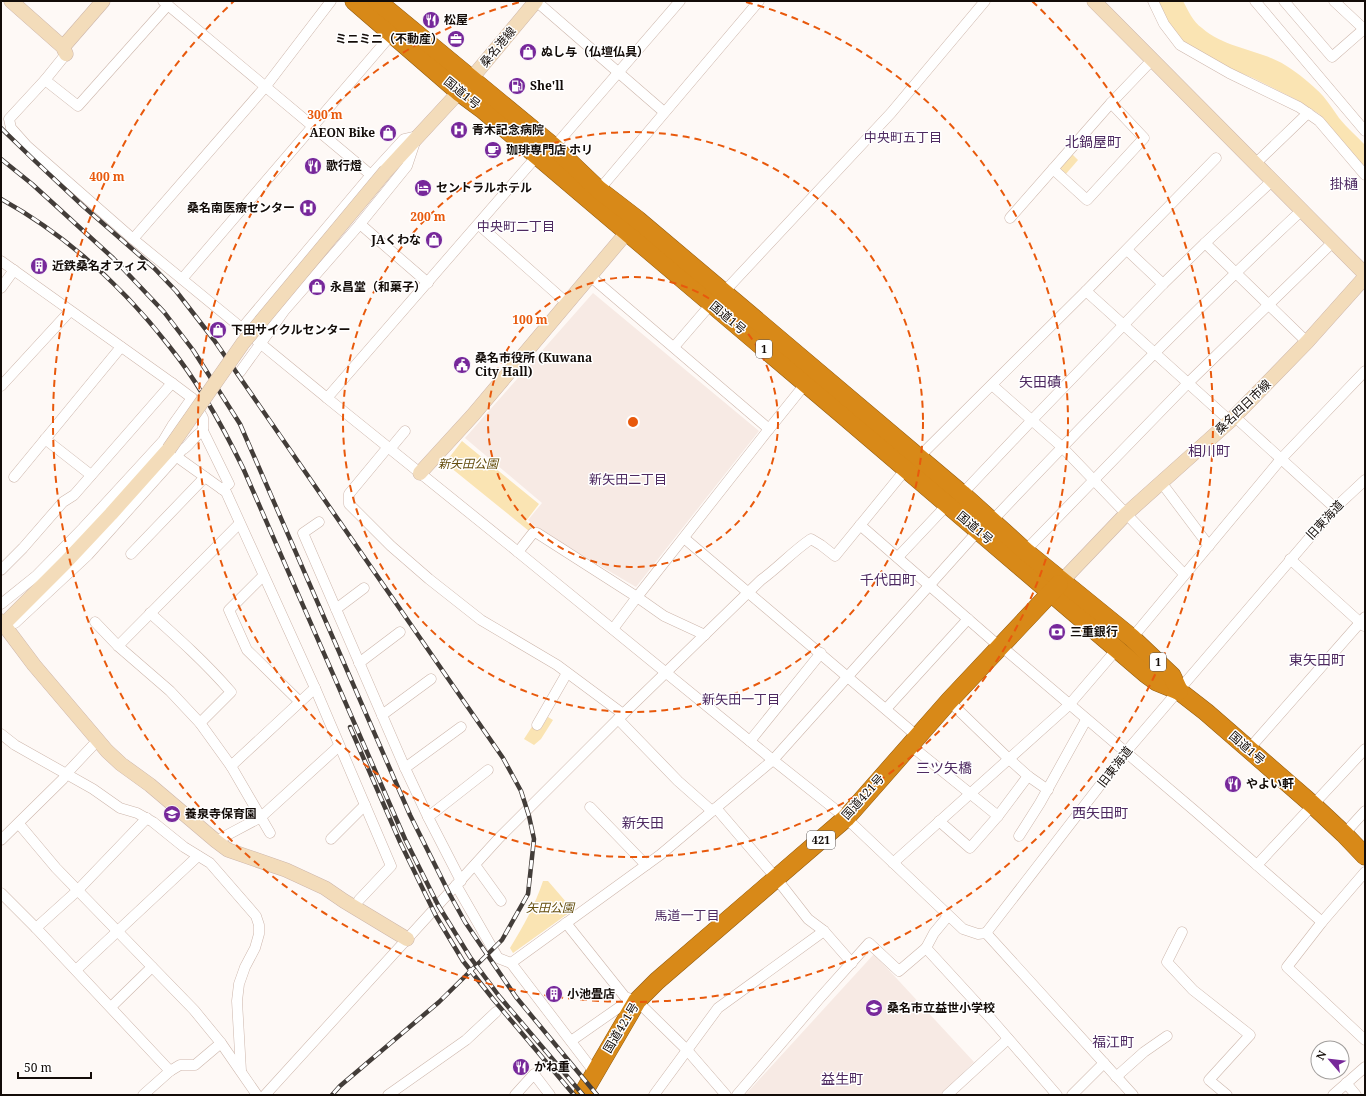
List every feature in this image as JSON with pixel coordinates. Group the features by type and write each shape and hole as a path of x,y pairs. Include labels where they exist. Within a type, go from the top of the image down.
{"highway":[{"name":"国道1号","path":"354,1 459,92 482,109 538,156 632,226 1057,587 1132,638 1172,676 1179,691"},
{"name":"国道1号","path":"378,1 554,147 599,190 632,226"},
{"name":"国道1号","path":"717,299 806,383 912,463"},
{"name":"国道1号","path":"985,527 1025,551 1057,587 1117,649 1157,682 1179,691 1206,712 1314,805 1365,856"},
{"name":"国道421号","path":"582,1095 635,1003 657,981 846,818 949,701 1057,587"}],"street":[{"path":"11,1 65,50"},
{"path":"103,1 65,50 45,80 9,119 11,128 27,146 133,239 260,344 846,818 963,929 978,934 986,933 1133,1095"},
{"path":"133,239 266,86 331,1"},
{"path":"536,1 664,112"},
{"name":"桑名港線","path":"3,625 173,453 244,343 386,171 459,92 536,1"},
{"path":"554,147 680,1"},
{"path":"599,190 759,1"},
{"path":"674,347 891,113 986,1"},
{"path":"1094,1 1365,274"},
{"path":"1153,1 1164,24 1180,45 1229,74 1308,113 1319,121 1365,175"},
{"path":"1255,1 1365,131"},
{"path":"1284,1 1332,57 1365,30 1334,1"},
{"path":"45,80 78,106 166,3 371,175"},
{"path":"182,279 392,34"},
{"path":"1010,218 1111,103 1152,59"},
{"path":"1053,169 1087,200 1144,138 1111,103"},
{"path":"1256,163 1308,113"},
{"path":"242,328 371,175 404,139 417,136"},
{"path":"240,372 284,311 360,224 407,166 417,136"},
{"path":"327,398 538,156"},
{"path":"266,1095 504,833 621,716 761,580 778,568 801,546 811,539 835,556 912,463 1127,250 1216,158"},
{"path":"898,557 1163,284 1273,180"},
{"path":"511,964 660,855 773,760 985,527 1062,447 1236,272 1302,210"},
{"path":"360,224 428,282"},
{"path":"479,225 567,303"},
{"path":"420,473 435,455 451,440 632,226"},
{"path":"1025,551 1093,479 1188,383 1333,242"},
{"path":"1205,243 1307,342"},
{"path":"1127,250 1163,284"},
{"path":"1,261 192,398 203,418 203,431 229,484 222,489"},
{"path":"1,288 14,270"},
{"path":"590,276 769,429"},
{"name":"桑名四日市線","path":"1057,587 1126,514 1233,419 1307,342 1365,278"},
{"path":"1086,291 1188,383 1281,459 1335,508"},
{"path":"1,386 70,311"},
{"path":"14,477 121,347"},
{"path":"1132,638 1281,459 1365,371"},
{"path":"1,570 23,548 63,502 74,494 172,383"},
{"path":"613,629 636,597 806,383"},
{"path":"992,385 1062,447 1184,574"},
{"path":"1,604 36,576 142,465 163,441 192,398"},
{"path":"405,430 349,494 348,504 413,565 481,620 557,665 621,716 678,781 714,809 776,878 808,919 824,930 852,963"},
{"path":"173,453 187,448 197,434 203,431"},
{"path":"45,439 91,475"},
{"path":"173,453 226,492 239,524 315,688 391,866 359,900"},
{"path":"131,554 205,477"},
{"name":"旧東海道","path":"986,933 1126,753 1290,559 1335,508 1365,480"},
{"path":"1161,482 1209,546"},
{"path":"319,522 303,533 405,768 458,883 498,958 511,964 595,1073"},
{"path":"118,646 239,524"},
{"path":"860,525 1000,647 1126,753 1322,922"},
{"path":"518,552 532,533 537,533 664,616 705,635"},
{"path":"684,538 848,676 886,710 914,741 970,794 998,816"},
{"path":"1249,749 1364,622 1290,559"},
{"path":"263,576 229,610 247,650 300,702"},
{"path":"336,609 364,588"},
{"path":"150,613 217,675 231,692 200,723"},
{"path":"886,710 968,619"},
{"path":"95,622 118,646 170,691 200,723 232,766 270,833"},
{"path":"3,625 34,665 107,751 120,764 150,785 216,842 228,850 286,870 325,888 407,939"},
{"path":"359,663 400,632"},
{"path":"893,863 1069,705 1117,649"},
{"path":"750,741 821,653"},
{"path":"537,725 568,673"},
{"path":"382,715 431,679"},
{"path":"232,766 315,688"},
{"path":"949,701 1009,759 1028,776 1048,790"},
{"path":"1018,836 1048,790 1086,720"},
{"path":"405,768 461,727"},
{"path":"1,734 15,745 93,789 120,808 137,813 147,818 168,835 210,863 256,916 259,925 259,934 255,948 245,967 239,984 237,1001 241,1071"},
{"path":"1,840 19,824 98,740"},
{"path":"216,842 261,817 339,746"},
{"path":"1257,865 1365,749"},
{"path":"428,817 488,770"},
{"path":"939,821 970,848 998,816 1028,776"},
{"path":"332,839 365,805"},
{"path":"590,807 646,865"},
{"path":"1344,834 1365,811"},
{"path":"36,928 77,891 147,818"},
{"path":"19,824 77,891 194,1010 221,1043 257,1095"},
{"path":"76,970 198,856"},
{"path":"475,865 501,901"},
{"path":"1365,872 1322,922 1287,967 1365,1040"},
{"path":"1,893 76,970 170,1071"},
{"path":"739,1094 814,1005 869,943 899,971 926,948 934,932 948,916"},
{"path":"566,923 625,997 635,1003 686,1050 726,1095"},
{"path":"654,1095 718,1008 824,930"},
{"path":"1182,932 1166,962 1193,990 1250,1035 1208,1080 1227,1095"},
{"path":"926,948 992,1020 1057,1095"},
{"path":"111,1007 152,967"},
{"path":"571,1041 621,1006 635,1003"},
{"path":"388,1095 466,1040 496,1012"},
{"path":"1116,1077 1144,1052 1167,1036"},
{"path":"947,1095 1008,1039"},
{"path":"143,1095 170,1071 180,1065 195,1064 221,1043"},
{"path":"1072,1095 1104,1063"},
{"path":"1333,1095 1365,1067"},
{"path":"514,1095 534,1074 550,1095"},
{"path":"1346,1083 1356,1095"}],"shaded area":[{"path":"593,293 759,431 636,587 538,529 528,520 542,503 465,438"},
{"name":"桑名市立益世小学校","path":"874,954 974,1062 940,1095 745,1095"}],"green space":[{"path":"1157,1 1183,1 1196,23 1211,35 1232,45 1275,60 1290,68 1305,79 1323,96 1342,122 1365,145 1365,170 1319,114 1297,100 1253,78 1231,69 1183,42 1173,32"},
{"path":"1070,152 1078,160 1065,175 1056,167"},
{"name":"新矢田公園","path":"462,441 539,504 526,521 533,527 529,531 445,463"},
{"path":"548,717 553,720 541,739 534,745 524,739 533,725 540,730"},
{"name":"矢田公園","path":"543,881 548,881 573,910 513,953 510,948 528,916"}],"railway":[{"path":"1,128 83,206 154,268 176,291 214,340 503,758 521,791 534,839 528,894 502,940 439,1002 340,1086 332,1095"},
{"path":"1,159 32,184 113,258 164,312 193,350 240,424 410,815 449,893 465,922 516,997 597,1095"},
{"path":"1,199 25,213 71,246 113,283 151,324 180,360 200,390 227,436 243,468 405,839 438,905 470,957 499,996 583,1095"},
{"path":"350,727 400,842 436,916 463,961 574,1095"}],"place":[{"name":"松屋","path":"431,20"},
{"name":"ミニミニ（不動産）","path":"456,39"},
{"name":"ぬし与（仏壇仏具）","path":"528,52"},
{"name":"She'll","path":"517,86"},
{"name":"青木記念病院","path":"459,130"},
{"name":"AEON Bike","path":"388,133"},
{"name":"珈琲専門店 ホリ","path":"493,150"},
{"name":"歌行燈","path":"313,166"},
{"name":"セントラルホテル","path":"423,188"},
{"name":"桑名南医療センター","path":"308,208"},
{"name":"JAくわな","path":"434,240"},
{"name":"近鉄桑名オフィス","path":"39,266"},
{"name":"永昌堂（和菓子）","path":"317,287"},
{"name":"下田サイクルセンター","path":"218,330"},
{"name":"桑名市役所 (Kuwana City Hall)","path":"462,365"},
{"name":"三重銀行","path":"1057,632"},
{"name":"やよい軒","path":"1233,784"},
{"name":"養泉寺保育園","path":"172,814"},
{"name":"小池畳店","path":"554,994"},
{"name":"桑名市立益世小学校","path":"874,1008"},
{"name":"かね重","path":"521,1067"}],"district":[{"name":"中央町五丁目","path":"903,137"},
{"name":"北鍋屋町","path":"1093,142"},
{"name":"掛樋","path":"1344,184"},
{"name":"中央町二丁目","path":"516,226"},
{"name":"矢田磧","path":"1040,382"},
{"name":"相川町","path":"1209,451"},
{"name":"新矢田二丁目","path":"628,479"},
{"name":"千代田町","path":"888,580"},
{"name":"東矢田町","path":"1317,660"},
{"name":"新矢田一丁目","path":"741,699"},
{"name":"三ツ矢橋","path":"944,768"},
{"name":"西矢田町","path":"1100,813"},
{"name":"新矢田","path":"643,823"},
{"name":"馬道一丁目","path":"687,915"},
{"name":"福江町","path":"1113,1042"},
{"name":"益生町","path":"842,1079"}]}
